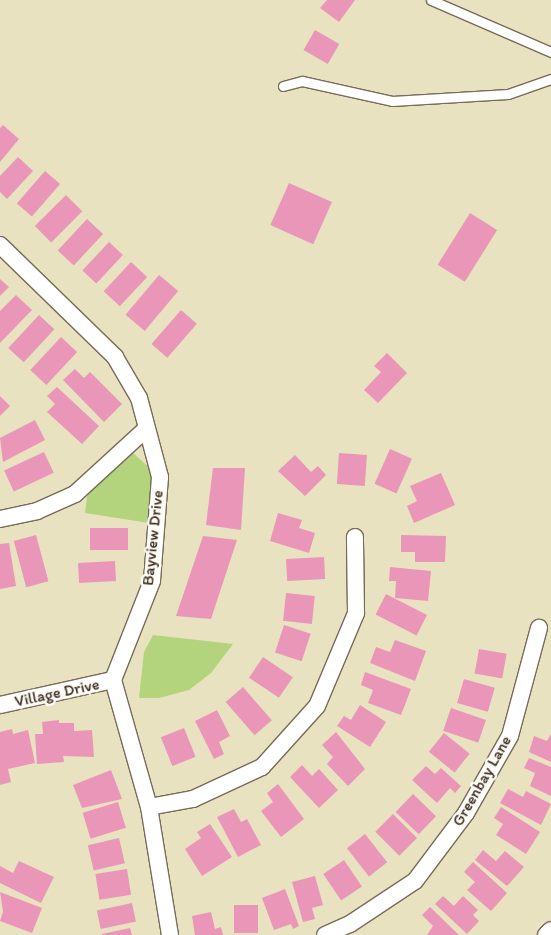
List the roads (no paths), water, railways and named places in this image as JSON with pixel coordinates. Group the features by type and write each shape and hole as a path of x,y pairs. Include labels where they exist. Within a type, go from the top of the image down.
{"street":[{"name":"Bayview Drive","path":"0,245 115,357 139,398 160,477 152,581 113,680"},
{"path":"0,518 37,511 74,494 146,429"},
{"path":"149,807 193,799 262,767 317,706 356,613 355,537"},
{"name":"Greenbay Lane","path":"326,935 350,924 415,881 466,813 510,736 539,628"},
{"path":"113,680 149,807 170,935"},
{"name":"Village Drive","path":"0,705 113,680"},
{"path":"548,935 551,932"}],"lane":[{"path":"431,0 551,52"},
{"path":"283,86 302,81 392,101 508,94 551,78"}]}
